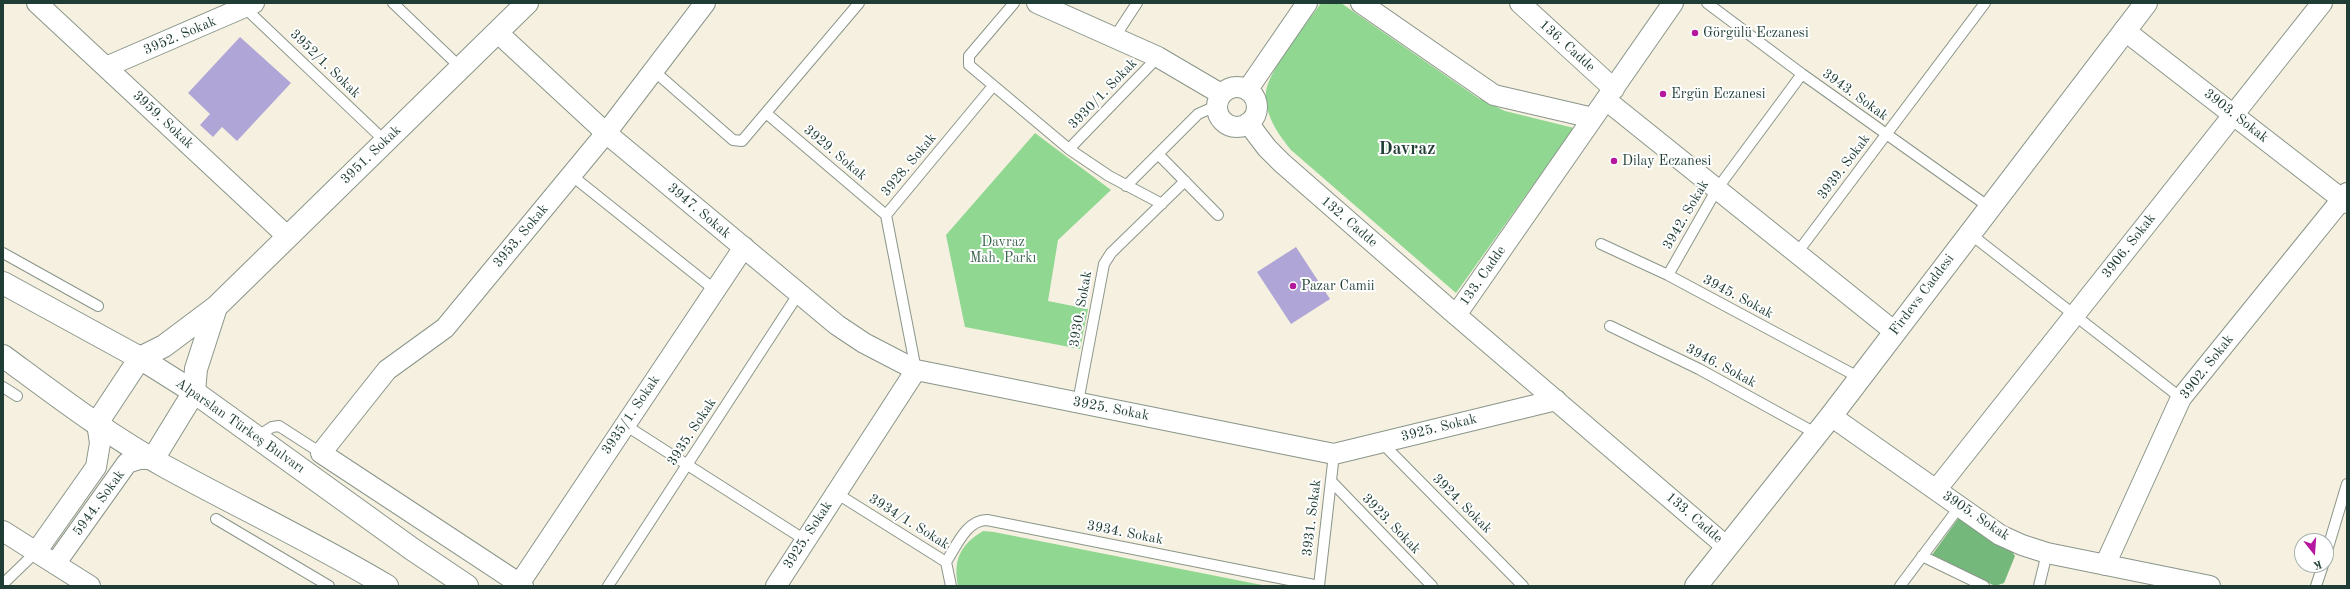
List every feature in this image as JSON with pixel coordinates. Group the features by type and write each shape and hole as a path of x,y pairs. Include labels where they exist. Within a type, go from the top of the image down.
{"main road":[{"name":"3951. Sokak","path":"140,358 164,346 216,307 527,3"},
{"name":"Firdevs Caddesi","path":"1696,586 1831,416 1969,233 2146,3"},
{"name":"Alparslan Türkeş Bulvarı","path":"3,283 140,358 194,392 258,436 412,549 467,586"},
{"name":"3951. Sokak","path":"194,392 196,369 216,307"},
{"path":"3,356 97,423 153,459 276,523 387,586"},
{"path":"97,423 140,358"},
{"path":"153,459 194,392"}],"street":[{"name":"3959. Sokak","path":"37,3 288,237"},
{"name":"3953. Sokak","path":"321,453 388,370 445,328 606,133 705,3"},
{"path":"1037,3 1158,57 1218,100 1220,119 1225,123 1238,127 1248,123 1254,117 1257,104 1255,97 1248,89 1232,87 1218,100"},
{"path":"1248,89 1307,3"},
{"path":"1361,3 1494,95 1593,118"},
{"name":"136. Cadde","path":"1520,3 1610,94 1716,189 1895,332"},
{"name":"133. Cadde","path":"1673,3 1456,314 1727,547"},
{"name":"3906. Sokak","path":"1936,490 2322,3"},
{"name":"3952. Sokak","path":"106,67 250,5"},
{"name":"3903. Sokak","path":"2124,30 2345,198"},
{"name":"3947. Sokak","path":"497,32 606,133 837,325 864,343 916,370"},
{"name":"132. Cadde","path":"1248,123 1267,148 1282,163 1456,314"},
{"name":"3902. Sokak","path":"2105,565 2181,398 2345,198"},
{"name":"3935/1. Sokak","path":"521,585 625,425 744,247"},
{"name":"3925. Sokak","path":"776,586 916,370 1334,454 1556,400"},
{"name":"3905. Sokak","path":"1831,416 2000,534 2022,545 2047,553 2185,584 2210,586"},
{"name":"5944. Sokak","path":"36,552 96,467 100,443 97,423"},
{"path":"321,453 521,585"},
{"name":"5944. Sokak","path":"55,564 127,463 140,459 153,459"},
{"path":"3,531 90,586"}],"lane":[{"path":"394,3 461,68"},
{"path":"654,71 736,141 742,140 858,3"},
{"path":"1014,3 968,59 971,67 1069,149 1126,186 1162,204"},
{"path":"1114,38 1136,3"},
{"name":"3943. Sokak","path":"1707,3 1802,74 1989,207"},
{"name":"3939. Sokak","path":"1797,253 1985,3"},
{"name":"3952/1. Sokak","path":"250,5 386,141"},
{"name":"3930/1. Sokak","path":"1069,149 1158,57"},
{"name":"3942. Sokak","path":"1668,275 1716,189 1802,74"},
{"name":"3928. Sokak","path":"916,370 886,215 993,86"},
{"path":"1126,186 1198,114 1218,100"},
{"name":"3929. Sokak","path":"766,113 886,215"},
{"path":"1158,154 1218,215"},
{"path":"571,175 715,290"},
{"name":"3930. Sokak","path":"1078,402 1104,264 1111,253 1185,181"},
{"path":"1969,233 2181,398"},
{"name":"3945. Sokak","path":"1601,244 1668,275 1860,378"},
{"path":"3,253 98,306"},
{"name":"3935. Sokak","path":"608,586 799,293"},
{"name":"3946. Sokak","path":"1610,326 1699,369 1817,434"},
{"path":"3,387 17,396"},
{"path":"625,425 805,540"},
{"path":"258,436 272,427 279,426 321,453"},
{"name":"3924. Sokak","path":"1382,442 1523,586"},
{"name":"3931. Sokak","path":"1319,586 1334,454"},
{"name":"3923. Sokak","path":"1331,481 1432,586"},
{"path":"2332,533 2347,484"},
{"name":"3934/1. Sokak","path":"836,493 946,562 951,586"},
{"path":"1900,586 1960,506"},
{"path":"216,520 329,586"},
{"name":"3934. Sokak","path":"946,562 969,527 980,520 986,520 1319,586"},
{"path":"3,584 36,552"},
{"path":"2039,586 2047,553"},
{"path":"1922,556 1984,586"},
{"path":"2316,586 2320,573"}],"green space":[{"path":"1321,3 1341,3 1478,98 1505,111 1574,128 1456,293 1291,150 1273,123 1267,108 1266,100 1268,83 1273,72 1298,34"},
{"name":"Davraz Mah. Parkı","path":"1035,133 1111,190 1058,240 1048,301 1088,309 1080,349 965,327 946,235"},
{"path":"1960,516 2011,550 2015,556 2004,583 1995,586 1932,555"},
{"path":"983,531 1267,586 958,586 957,568 960,554 975,536"}],"building":[{"path":"240,37 291,83 237,141 222,127 213,137 200,125 210,114 188,93"},
{"name":"Pazar Camii","path":"1296,247 1330,299 1291,324 1257,272"}],"place":[{"name":"Görgülü Eczanesi","path":"1695,33"},
{"name":"Ergün Eczanesi","path":"1663,94"},
{"name":"Dilay Eczanesi","path":"1614,161"},
{"name":"Pazar Camii","path":"1293,286"}],"district":[{"name":"Davraz","path":"1407,149"}]}
